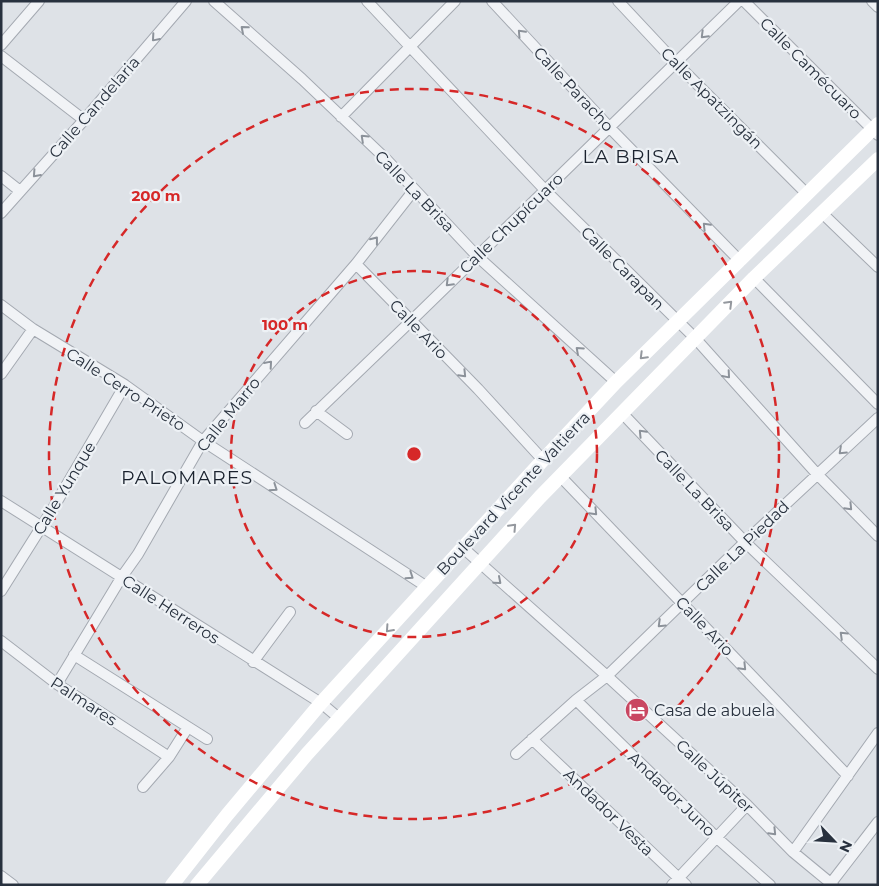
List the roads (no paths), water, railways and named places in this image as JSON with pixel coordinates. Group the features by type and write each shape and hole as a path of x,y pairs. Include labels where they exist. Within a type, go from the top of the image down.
{"main road":[{"name":"Boulevard Vicente Valtierra","path":"172,885 227,815 321,704 543,460 616,382 677,321 876,130"},
{"name":"Boulevard Vicente Valtierra","path":"198,885 300,762 507,533 754,278 878,158"}],"street":[{"path":"1,45 39,1"},
{"name":"Calle Candelaria","path":"1,213 186,1"},
{"name":"Calle La Brisa","path":"214,1 302,79 386,159 477,256 616,382"},
{"name":"Calle Carapan","path":"367,1 545,190 695,338 817,474 878,536"},
{"path":"341,117 455,1"},
{"name":"Calle Paracho","path":"492,1 610,128 740,261"},
{"name":"Calle Apatzingán","path":"618,1 676,63 808,194"},
{"name":"Calle Chupícuaro","path":"305,423 739,1"},
{"name":"Calle Camécuaro","path":"744,1 876,130"},
{"path":"872,1 878,7"},
{"path":"1,56 84,120"},
{"path":"1,176 20,191"},
{"name":"Calle Marro","path":"57,684 121,578 138,554 203,440 356,264 414,190"},
{"path":"822,213 878,267"},
{"name":"Calle Ario","path":"356,264 478,389 543,460"},
{"path":"754,278 878,404"},
{"name":"Calle Cerro Prieto","path":"1,305 33,329 125,385 203,440 427,587"},
{"path":"1,374 33,329"},
{"name":"Calle Yunque","path":"1,591 42,526 125,385"},
{"path":"316,411 347,434"},
{"name":"Calle La Brisa","path":"622,413 745,542 878,669"},
{"name":"Calle La Piedad","path":"516,754 576,700 607,676 745,542 878,418"},
{"name":"Calle Ario","path":"561,477 848,776"},
{"name":"Calle Herreros","path":"1,501 321,704 340,719"},
{"name":"Calle Júpiter","path":"462,548 607,676 747,805 793,852 832,884"},
{"path":"253,662 290,612"},
{"name":"Palmares","path":"1,641 57,684 169,757"},
{"path":"74,655 207,739"},
{"name":"Andador Juno","path":"576,700 717,838 770,885"},
{"path":"143,787 169,757 188,727"},
{"path":"793,852 878,733"},
{"name":"Andador Vesta","path":"532,739 679,883"},
{"path":"679,883 747,805"},
{"path":"832,884 878,822"},
{"path":"1,876 13,885"}],"place":[{"name":"Casa de abuela","path":"637,710"}],"district":[{"name":"LA BRISA","path":"631,156"},
{"name":"PALOMARES","path":"187,477"}]}
